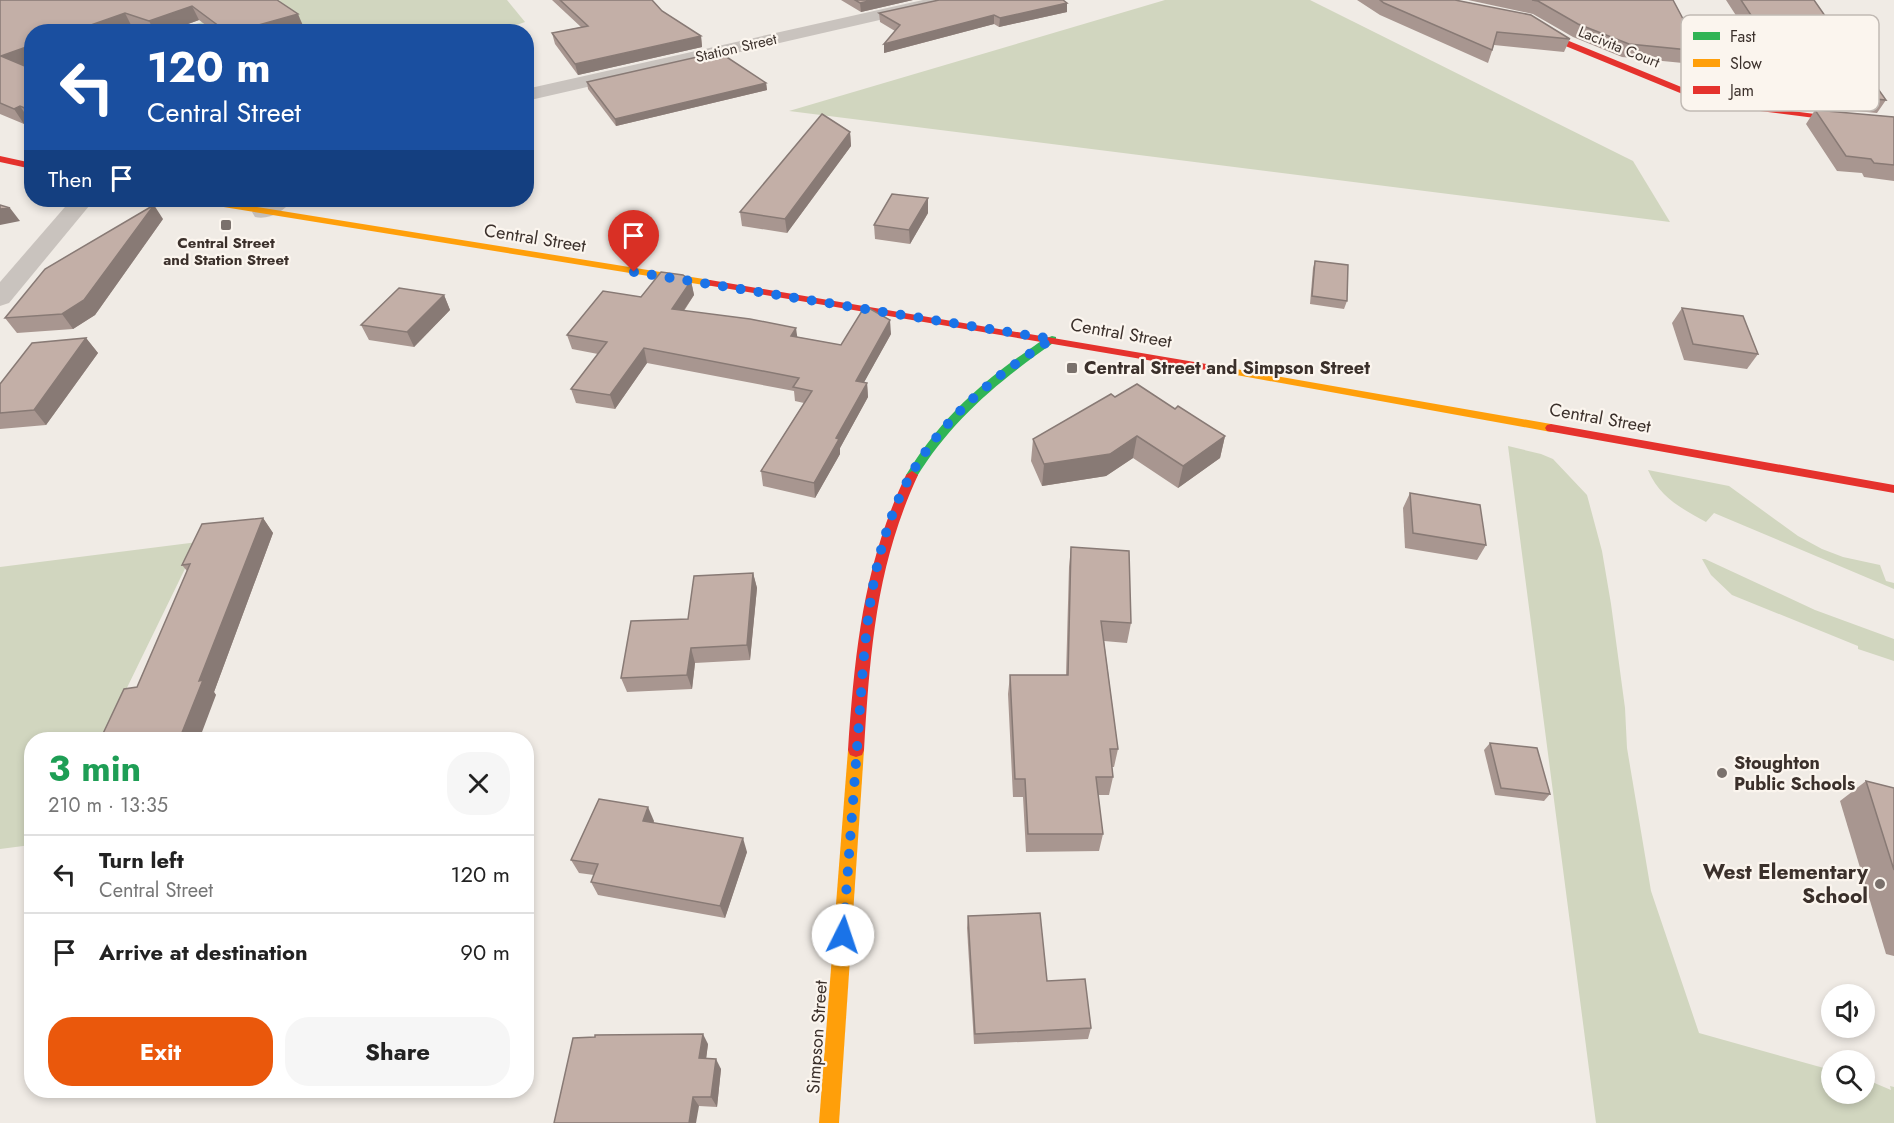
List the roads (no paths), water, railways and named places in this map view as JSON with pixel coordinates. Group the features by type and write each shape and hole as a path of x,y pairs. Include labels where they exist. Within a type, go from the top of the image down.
{"main road":[{"name":"Lacivita Court","path":"1443,0 1477,11 1527,20 1540,26 1557,39 1681,89"},
{"name":"Lacivita Court","path":"1783,111 1894,123"},
{"path":"0,159 24,164"},
{"name":"Central Street","path":"278,207 1052,339 1894,489"},
{"name":"Simpson Street","path":"829,1123 868,606 891,520 916,466 955,414 994,379 1052,339"}],"street":[{"name":"Station Street","path":"534,93 945,0"},
{"path":"0,298 77,207"}],"place":[{"name":"Central Street and Station Street","path":"226,225"},
{"name":"Central Street and Simpson Street","path":"1072,368"},
{"name":"Stoughton Public Schools","path":"1722,773"},
{"name":"West Elementary School","path":"1880,884"}]}
